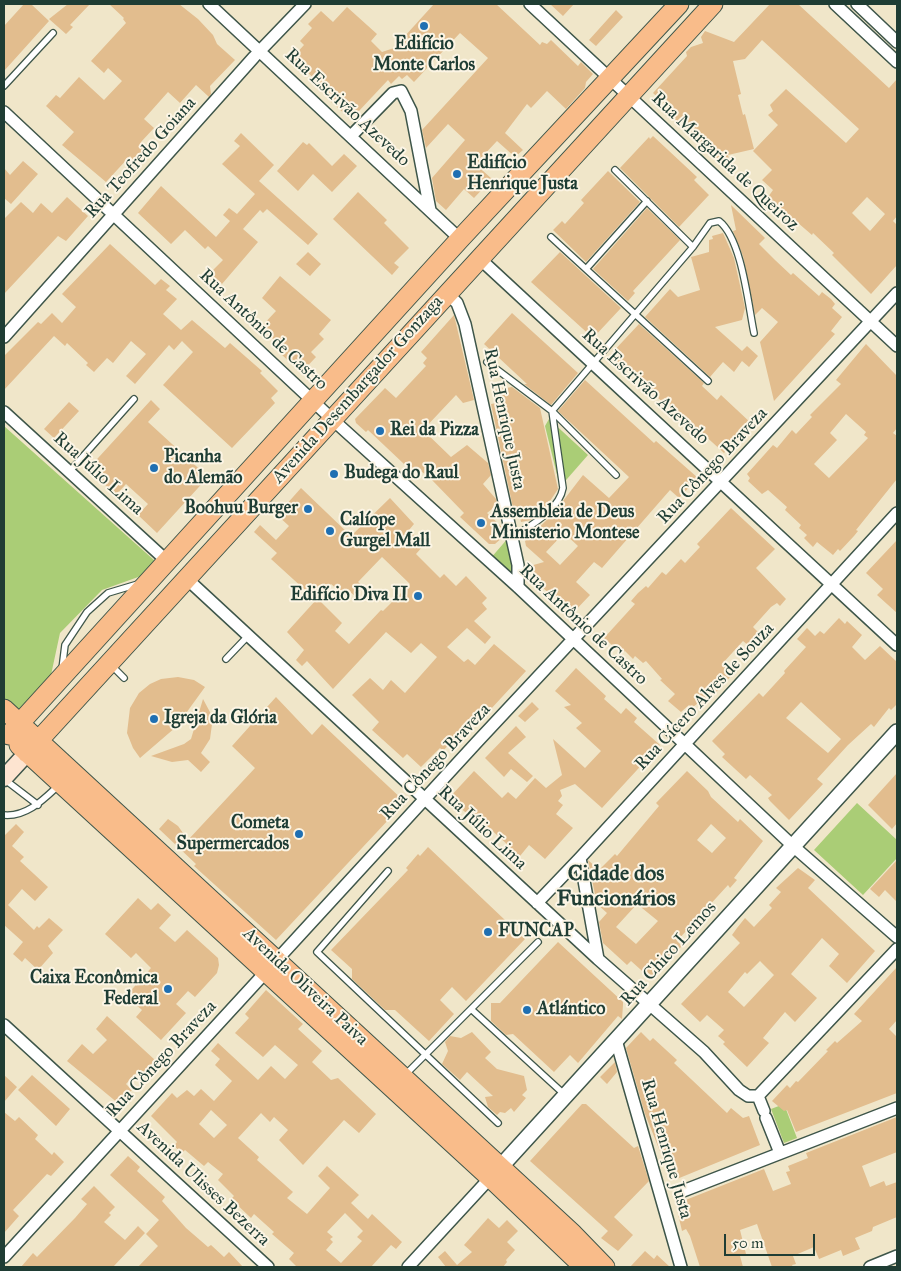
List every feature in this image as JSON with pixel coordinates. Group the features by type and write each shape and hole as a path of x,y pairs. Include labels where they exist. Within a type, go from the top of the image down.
{"main road":[{"name":"Avenida Desembargador Gonzaga","path":"9,732 62,678 460,239 679,4"},
{"name":"Avenida Desembargador Gonzaga","path":"4,779 713,4"},
{"name":"Avenida Oliveira Paiva","path":"4,709 9,732 33,747 495,1172 573,1234 605,1267"},
{"name":"Avenida Oliveira Paiva","path":"33,747 60,784 403,1077 584,1267"}],"street":[{"name":"Rua Escrivão Azevedo","path":"209,4 460,239"},
{"name":"Rua Teofredo Goiana","path":"4,337 260,51 305,4"},
{"name":"Rua Margarida de Queiroz","path":"530,4 897,346"},
{"path":"835,4 895,56"},
{"path":"857,4 897,42"},
{"path":"351,136 393,93 401,91 411,111 430,210"},
{"name":"Rua Antônio de Castro","path":"5,116 115,214 332,419 518,588 793,846 897,937"},
{"name":"Rua Escrivão Azevedo","path":"479,258 592,364 723,481 897,644"},
{"name":"Rua Henrique Justa","path":"447,293 463,313 518,565 518,588"},
{"name":"Rua Cônego Braveza","path":"4,1257 271,966 897,293"},
{"name":"Rua Júlio Lima","path":"4,412 168,562"},
{"name":"Rua Cícero Alves de Souza","path":"537,902 580,858 897,513"},
{"name":"Rua Júlio Lima","path":"186,578 598,959 704,1052 738,1090 748,1096 758,1096"},
{"name":"Rua Chico Lemos","path":"408,1267 897,732"},
{"path":"580,858 598,959"},
{"path":"780,1153 758,1096 897,949"},
{"name":"Avenida Ulisses Bezerra","path":"4,1024 268,1267"},
{"name":"Rua Henrique Justa","path":"616,1040 681,1267"},
{"path":"684,1191 897,1108"},
{"path":"870,1267 897,1256"}],"lane":[{"path":"4,86 53,33"},
{"path":"615,170 693,246"},
{"path":"586,269 647,201"},
{"path":"512,538 546,515 562,494 552,411 693,246 710,223 718,221 726,227 742,273 754,333"},
{"path":"551,237 708,381"},
{"path":"488,362 552,411 616,475"},
{"path":"69,472 134,399"},
{"path":"62,678 65,645 87,612 108,594 152,580"},
{"path":"226,660 248,636"},
{"path":"109,663 124,678"},
{"path":"4,779 38,805"},
{"path":"4,815 17,814 38,805 60,784"},
{"path":"388,871 317,952 498,1123"},
{"path":"403,1077 538,942"},
{"path":"471,1009 565,1095"}],"green space":[{"path":"549,419 588,455 560,487 545,426"},
{"path":"4,426 155,561 141,576 102,590 60,633 51,675 20,709 15,710 4,701"},
{"path":"509,537 514,580 490,559"},
{"path":"857,803 897,840 897,858 863,895 814,850"},
{"path":"784,1104 797,1138 784,1143 771,1109"}],"building":[{"path":"24,4 31,4 49,21 4,71 4,26"},
{"path":"68,4 90,4 70,25 73,27 66,34 49,19"},
{"path":"109,4 179,4 198,19 213,35 217,44 235,60 210,86 211,94 209,97 196,85 180,103 168,92 144,119 154,128 141,142 148,148 135,162 130,156 106,182 62,145 74,132 46,106 56,95 60,98 79,77 104,100 122,81 108,68 104,73 91,61 126,23 124,18"},
{"path":"434,4 496,4 540,45 542,42 547,44 551,40 578,66 581,62 593,74 586,82 585,88 566,109 547,91 531,108 527,104 505,133 523,150 515,157 497,141 481,158 488,164 482,170 492,179 474,198 464,189 446,210 436,201 432,178 465,140 448,124 426,148 422,130 488,58 460,33 414,82 407,75 402,79 399,76 391,84 388,80 358,112 354,108 347,116 329,100 333,96 292,58 304,45 300,41 312,28 308,24 321,11 333,22 347,7 377,34 371,41 382,52 394,48"},
{"path":"550,4 574,4 563,16"},
{"path":"770,4 798,4 889,88 897,79 897,216 893,221 897,225 897,265 871,294 813,233 812,235 768,197 773,190 762,180 772,170 753,151 778,125 768,115 773,111 770,105 786,89 846,143 859,129 762,40 745,59 733,61 741,94 738,95 754,149 728,155 732,173 665,111 668,107 653,93 687,56 686,52 691,47 703,43 701,37 705,31 734,42","holes":["867,197 885,214 870,231 852,213"]},
{"path":"616,10 623,17 596,46 589,40"},
{"path":"241,133 274,165 259,181 318,234 308,245 267,209 263,213 260,210 243,229 258,242 222,284 210,273 223,260 208,246 205,249 185,230 171,244 138,213 161,186 216,237 230,221 223,215 229,208 237,214 255,194 222,164 240,146 234,141"},
{"path":"653,136 697,177 694,180 709,195 679,227 620,168 649,137 650,139"},
{"path":"303,142 307,145 309,143 332,166 344,154 357,166 332,192 313,174 298,191 277,171"},
{"path":"23,161 38,174 11,204 4,198 4,168 10,175"},
{"path":"608,171 640,202 586,262 553,230 562,221 565,224 584,203 581,200"},
{"path":"358,192 387,220 384,223 409,248 394,263 399,267 392,275 333,219"},
{"path":"67,197 88,216 66,241 58,236 4,294 4,219 21,202 33,213 41,203 52,213"},
{"path":"731,205 765,238 759,244 791,275 793,273 819,296 822,292 831,299 835,304 832,308 842,317 831,331 835,334 774,401 760,342 778,322 762,308 755,315 743,256 733,231 736,230"},
{"path":"647,208 680,240 633,291 635,293 628,301 593,269"},
{"path":"723,233 734,258 745,308 742,320 715,327 742,351 747,346 758,356 749,367 742,361 734,372 723,362 710,377 645,317 670,289 678,297 700,290 691,257 709,252 709,240 713,239 712,236"},
{"path":"110,244 155,285 161,279 170,286 166,290 177,299 163,314 181,330 192,320 225,348 230,343 262,371 260,373 278,391 271,398 275,403 232,448 163,385 193,352 182,341 174,350 169,345 135,384 126,376 146,354 131,341 113,363 107,358 94,372 86,365 88,363 67,343 65,346 54,336 4,390 4,356 38,322 41,324 52,313 62,323 76,307 62,294"},
{"path":"308,252 321,264 310,276 296,264"},
{"path":"560,252 621,308 593,338 531,282"},
{"path":"280,276 331,320 319,334 324,339 311,352 316,357 301,373 279,352 282,348 261,327 276,311 262,298"},
{"path":"512,313 578,373 551,405 524,384 527,384 484,344"},
{"path":"454,315 474,400 463,403 456,395 423,430 451,457 467,445 488,463 491,475 483,484 496,499 497,505 487,513 502,527 504,536 495,544 489,544 460,517 464,513 431,479 417,468 415,470 406,462 404,464 368,430 366,432 356,423 355,419 385,388 396,398 426,366 423,363 427,358 421,352"},
{"path":"639,324 704,383 702,386 717,400 721,395 752,424 724,453 678,411 676,414 610,355"},
{"path":"866,344 897,376 897,428 893,433 897,436 897,479 856,530 858,531 854,536 840,551 838,549 833,555 817,542 813,547 804,538 807,535 799,528 801,525 785,510 787,507 768,490 762,494 748,481 750,478 747,474 773,445 777,448 792,430 796,434 812,417 810,415 841,384 836,380","holes":["846,414 866,432 864,435 868,438 829,478 814,464 837,440 830,433"]},
{"path":"585,380 654,443 656,441 698,478 679,498 670,490 602,568 594,562 576,582 590,595 572,614 533,579 530,566 544,562 526,546 525,541 553,514 583,475 609,498 629,477 558,411","holes":["564,533 578,546 560,565 546,552"]},
{"path":"512,387 540,408 558,489 546,507 531,520 521,522 518,507 513,508 491,404 497,403 494,390"},
{"path":"151,400 160,409 148,422 208,477 157,533 138,515 148,504 126,484 116,495 88,469"},
{"path":"69,402 79,411 54,438 44,429"},
{"path":"301,488 351,536 390,498 414,524 409,530 424,545 416,554 440,578 444,574 456,586 466,576 487,598 482,603 487,609 474,621 491,637 485,644 467,628 447,647 464,662 468,659 475,665 494,644 526,671 478,723 477,721 463,736 460,732 443,751 440,748 421,767 407,754 403,758 372,730 379,722 352,695 370,678 383,690 391,680 405,693 437,657 421,643 411,653 386,632 333,689 307,661 302,666 296,660 304,650 287,632 316,600 271,559 277,553 254,532 260,525 276,540 289,526 277,515","holes":["382,557 410,584 383,611 381,610 349,644 335,631 342,623 318,599 331,584 345,596 349,591 355,596 363,586 358,582"]},
{"path":"731,508 775,549 756,568 786,599 780,606 777,603 771,607 753,627 760,634 749,646 743,641 722,664 733,674 708,701 704,698 692,708 689,705 681,712 668,701 675,694 660,680 662,679 646,661 643,663 635,656 633,659 625,651 621,653 604,638 635,604 631,601 638,593 646,586 648,588 662,572 666,575 681,559 685,563 700,547 697,544"},
{"path":"897,540 897,613 877,595 883,589 866,573"},
{"path":"839,618 845,624 847,621 862,635 852,647 865,660 880,646 897,662 897,704 891,710 889,708 874,727 871,724 848,745 817,779 823,784 789,820 770,801 768,798 772,795 750,775 746,779 722,757 725,754 712,741 759,693 763,697 785,673 784,671 806,647 797,639 807,628 815,636 820,631 824,634","holes":["801,702 841,739 828,753 786,718"]},
{"path":"576,668 606,696 604,699 621,714 626,708 637,718 634,722 660,745 602,808 575,784 560,790 562,796 558,801 563,805 556,814 573,828 545,859 529,845 520,856 475,815 472,818 449,798 474,771 502,798 508,792 516,799 535,778 546,788 562,775 553,739 585,768 601,751 576,728 582,723 564,707 571,705 555,691"},
{"name":"Igreja da Glória","path":"178,677 194,680 205,687 176,727 140,758 133,748 127,733 130,708 139,693 150,684 161,679"},
{"name":"Cometa Supermercados","path":"276,697 312,735 322,724 405,802 276,940 194,866 196,864 159,829 168,819 178,826 188,840 255,768 232,746"},
{"path":"203,699 211,714 212,724 210,739 201,753 210,762 201,772 188,760 172,762 151,756 184,744 191,739"},
{"path":"532,702 539,709 525,722 518,716"},
{"path":"516,726 526,737 508,753 533,776 527,782 511,769 504,777 485,758"},
{"path":"687,771 738,822 740,819 763,841 734,878 737,880 730,888 728,885 677,941 682,946 650,978 631,961 627,965 603,943 599,922 607,913 597,904 588,860 599,870 615,854 617,856 659,806 656,803","holes":["711,824 726,838 712,853 697,840","637,904 658,921 636,944 616,927"]},
{"path":"897,773 897,823 892,829 868,805"},
{"path":"16,824 24,832 12,846 24,857 20,861 48,887 35,901 22,889 8,905 34,930 37,926 39,928 49,918 63,930 48,946 53,953 38,970 25,958 22,962 13,954 23,942 4,925 4,836"},
{"path":"428,847 525,939 466,1001 452,987 440,1000 454,1014 429,1041 395,1010 385,1010 352,979 352,969 331,950 408,870 406,868 418,854 420,856"},
{"path":"897,860 897,902 885,890 879,897 870,889"},
{"path":"798,868 815,880 808,888 875,951 847,983 829,966 839,954 822,938 791,974 817,998 795,1022 785,1012 763,1038 769,1043 747,1067 723,1044 725,1042 718,1036 724,1030 707,1015 700,1022 681,1004 740,943 732,935 745,918 754,927 772,908 769,905 781,892 776,888","holes":["760,961 774,975 744,1007 728,992 745,972 747,974"]},
{"name":"Caixa Econômica Federal","path":"138,898 151,910 158,903 171,915 159,928 175,942 187,930 218,958 217,973 195,997 188,991 176,1004 186,1013 161,1040 136,1017 142,1010 126,996 151,968 136,953 131,958 105,934"},
{"name":"Atlántico","path":"558,942 623,1002 623,1005 622,1019 618,1016 578,1063 570,1055 554,1072 513,1034 506,1035 491,1021 491,1003 500,1003"},
{"path":"897,967 897,1020 889,1029 897,1037 897,1093 796,1132 787,1110 784,1111 772,1101 787,1085 790,1088 796,1081 798,1082 828,1051 826,1050 835,1041 837,1043 862,1021 854,1014"},
{"path":"266,990 303,1024 298,1029 322,1051 312,1062 331,1080 338,1078 376,1114 359,1133 344,1120 303,1165 279,1140 288,1130 274,1117 270,1122 261,1113 238,1138 259,1157 257,1160 293,1192 287,1198 307,1214 330,1188 318,1176 327,1166 359,1195 351,1203 368,1219 372,1214 402,1242 396,1249 391,1245 371,1267 297,1267 289,1259 294,1253 272,1234 274,1232 254,1214 251,1218 231,1199 234,1196 218,1180 223,1174 208,1162 204,1166 185,1150 182,1153 174,1146 177,1142 151,1116 172,1093 177,1098 187,1090 194,1096 201,1089 214,1101 232,1081 215,1065 220,1059 211,1051 218,1043 258,1080 271,1066 285,1079 298,1065 275,1045 263,1057 235,1033 249,1018 245,1014","holes":["211,1110 227,1125 214,1138 199,1124","345,1213 363,1231 357,1237 362,1241 341,1263 326,1250 333,1242 330,1239 333,1237 327,1232"]},
{"path":"107,1016 155,1060 146,1071 142,1073 139,1070 126,1084 132,1090 119,1104 67,1061 82,1044 93,1054 107,1040 96,1029"},
{"path":"472,1032 491,1052 485,1058 497,1069 524,1076 527,1090 522,1095 526,1098 514,1112 511,1108 505,1113 500,1112 497,1115 488,1107 485,1097 493,1096 467,1072 460,1080 442,1064 448,1051 445,1042 450,1036 461,1038"},
{"path":"641,1032 650,1041 653,1038 677,1060 674,1063 727,1113 731,1108 743,1118 749,1116 760,1145 672,1181 645,1114 626,1048"},
{"path":"615,1062 617,1072 607,1084 600,1077"},
{"path":"4,1075 17,1087 4,1102"},
{"path":"32,1075 70,1109 56,1126 18,1090"},
{"path":"582,1104 586,1104 634,1148 638,1146 649,1181 614,1217 633,1235 618,1251 601,1238 608,1231 530,1161"},
{"path":"4,1112 15,1121 19,1117 38,1135 35,1139 52,1155 54,1152 64,1162 51,1176 47,1174 13,1210 19,1216 4,1233"},
{"path":"897,1117 897,1152 862,1166 870,1187 884,1181 886,1186 897,1182 897,1217 873,1227 872,1231 855,1238 860,1249 843,1256 841,1250 819,1259 814,1247 793,1256 796,1264 792,1265 793,1267 772,1267 757,1224 740,1230 746,1254 740,1256 743,1267 700,1267 690,1236 686,1229 682,1231 678,1214 682,1212 678,1203 764,1169 773,1191 791,1184 786,1172 790,1171 788,1166 808,1158 806,1153"},
{"path":"128,1156 140,1167 137,1171 165,1197 162,1201 186,1228 208,1247 211,1245 224,1257 229,1252 243,1267 138,1267 158,1246 146,1234 159,1220 110,1175"},
{"path":"94,1186 115,1207 109,1213 111,1215 104,1222 125,1240 138,1226 145,1233 113,1267 21,1267 33,1253 37,1257 75,1218 87,1204 81,1199"},
{"path":"488,1218 499,1228 507,1220 518,1231 507,1242 515,1250 506,1260 507,1262 503,1267 446,1267 438,1257 445,1251 457,1265 472,1252 464,1245"},
{"path":"645,1251 654,1259 657,1255 670,1267 630,1267"}],"place":[{"name":"Edifício Monte Carlos","path":"424,26"},
{"name":"Edifício Henrique Justa","path":"457,174"},
{"name":"Rei da Pizza","path":"380,431"},
{"name":"Picanha do Alemão","path":"154,468"},
{"name":"Budega do Raul","path":"334,474"},
{"name":"Boohuu Burger","path":"308,509"},
{"name":"Assembleia de Deus Ministerio Montese","path":"481,523"},
{"name":"Calíope Gurgel Mall","path":"330,531"},
{"name":"Edifício Diva II","path":"418,596"},
{"name":"Igreja da Glória","path":"154,719"},
{"name":"Cometa Supermercados","path":"299,834"},
{"name":"FUNCAP","path":"488,932"},
{"name":"Caixa Econômica Federal","path":"168,989"},
{"name":"Atlántico","path":"527,1010"}],"district":[{"name":"Cidade dos Funcionários","path":"616,888"}]}
